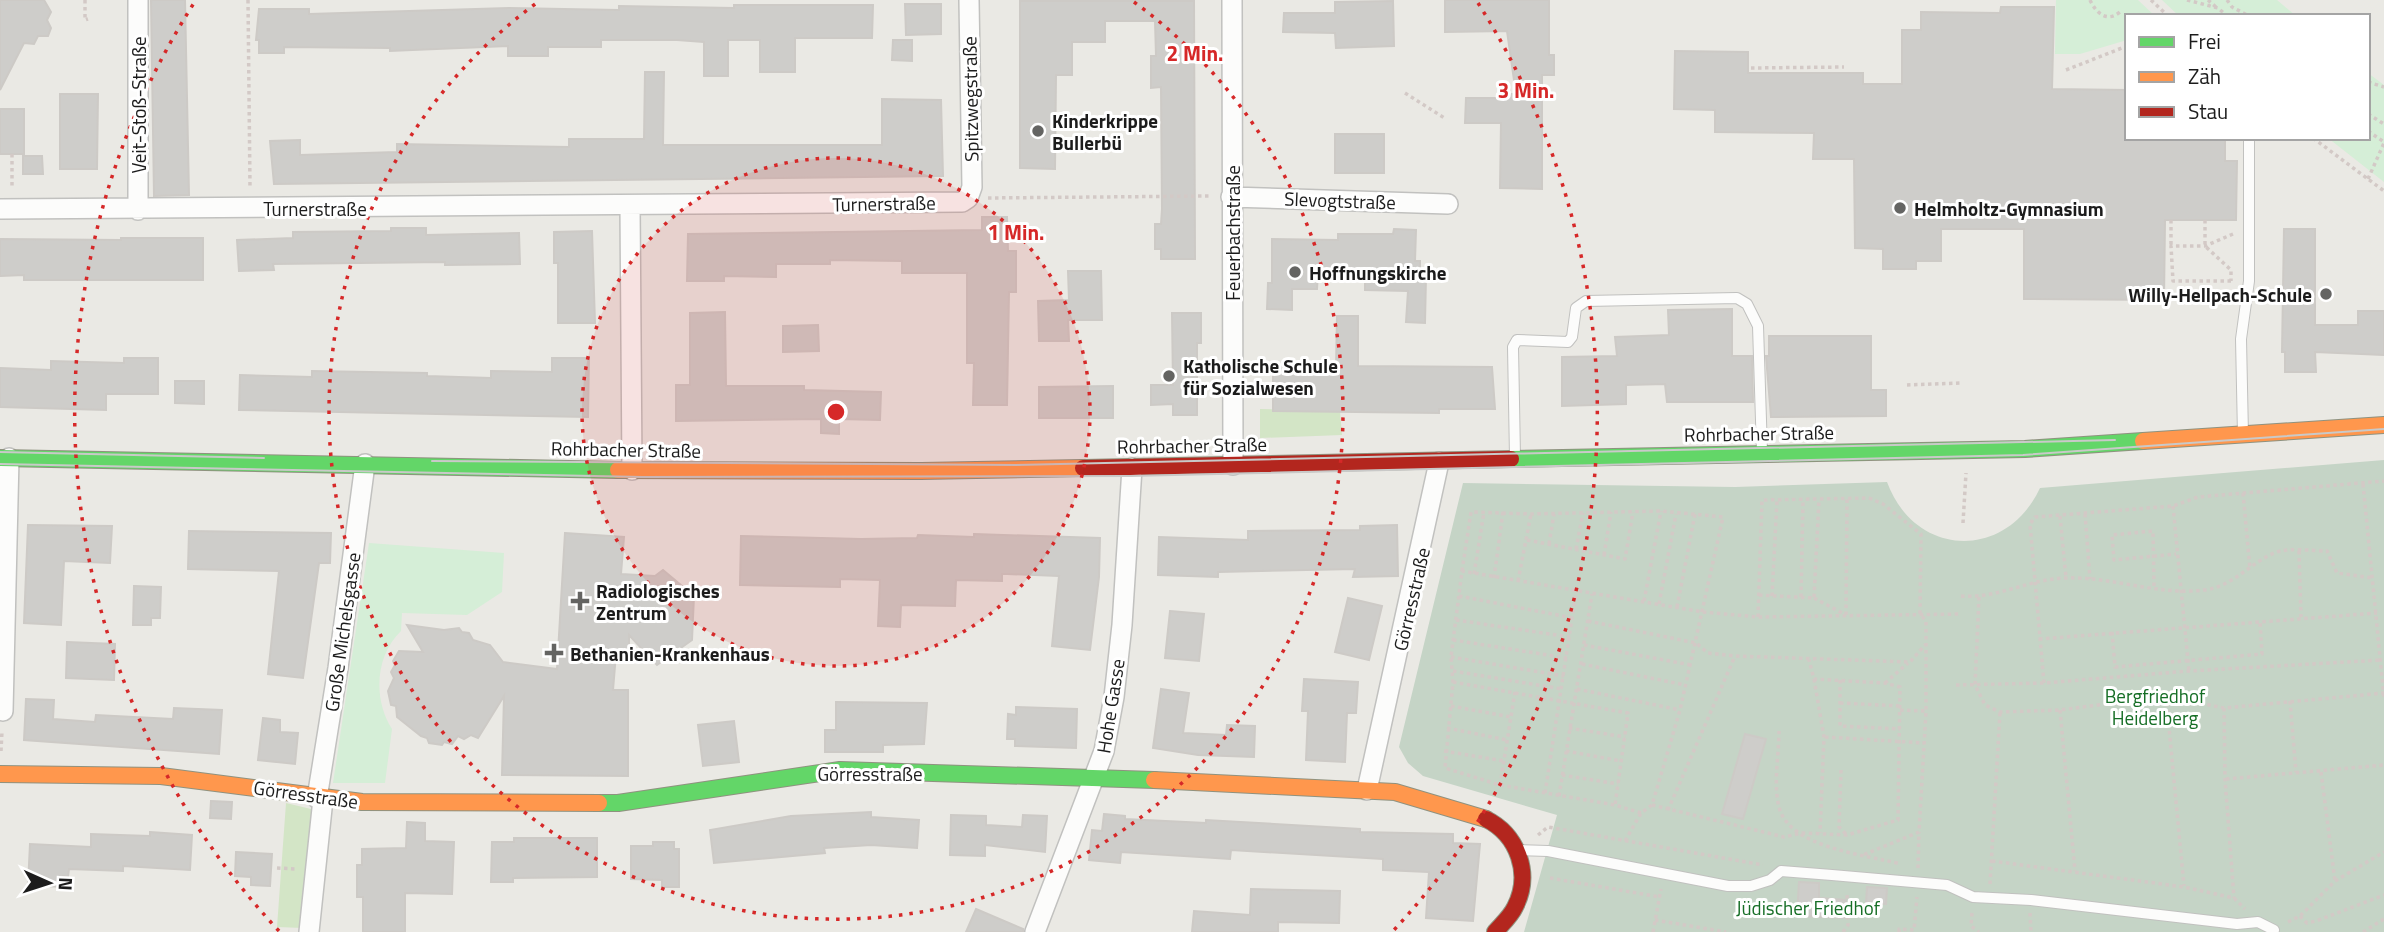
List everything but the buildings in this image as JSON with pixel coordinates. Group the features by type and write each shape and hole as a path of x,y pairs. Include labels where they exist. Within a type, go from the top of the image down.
{"main road":[{"name":"Rohrbacher Straße","path":"4,458 632,470 1132,468 1968,450 2243,436 2384,425"},
{"name":"Görresstraße","path":"0,775 57,773 211,781 320,799 374,803 618,803 840,770 1367,790"},
{"path":"1367,790 1395,792 1479,815 1499,825 1518,850 1523,874 1519,900 1507,921 1495,932"}],"street":[{"name":"Veit-Stoß-Straße","path":"138,0 138,210"},
{"name":"Spitzwegstraße","path":"968,198 972,187 969,0"},
{"name":"Feuerbachstraße","path":"1232,0 1233,466"},
{"name":"Slevogtstraße","path":"1231,196 1448,204"},
{"name":"Turnerstraße","path":"6,209 962,202 968,198"},
{"path":"630,205 632,470"},
{"path":"3,711 4,458"},
{"name":"Görresstraße","path":"1367,790 1437,483 1439,462"},
{"name":"Große Michelsgasse","path":"309,932 320,799 365,464"},
{"name":"Hohe Gasse","path":"1035,932 1096,778 1114,697 1132,468"}],"lane":[{"path":"2243,436 2241,339 2249,281 2249,140"},
{"path":"1515,461 1513,347 1517,340 1568,342 1572,337 1576,308 1586,301 1738,298 1747,304 1758,326 1762,453"},
{"path":"1518,850 1548,851 1728,886 1751,886 1781,872 1832,875 1947,885 1973,897 2237,924 2258,922 2274,930"}],"path":[{"path":"85,0 85,19 88,19"},
{"path":"248,0 250,209"},
{"path":"2090,0 2096,12 2104,17 2115,16 2120,12"},
{"path":"2151,0 2166,14"},
{"path":"2187,0 2218,8"},
{"path":"2208,0 2225,14"},
{"path":"2227,0 2232,7 2245,14"},
{"path":"2066,70 2125,47"},
{"path":"1751,68 1844,67"},
{"path":"1405,93 1446,119"},
{"path":"2316,140 2384,191"},
{"path":"2368,179 2384,142"},
{"path":"6,209 12,154"},
{"path":"968,198 1231,196"},
{"path":"2171,220 2173,281 2249,281"},
{"path":"2205,220 2205,246 2231,270 2231,281"},
{"path":"2171,246 2205,246 2235,234"},
{"path":"1907,385 1961,383"},
{"path":"1963,523 1968,450"},
{"path":"2044,683 2030,524 2035,517 2173,506 2198,497 2384,481"},
{"path":"2363,484 2384,698"},
{"path":"2243,493 2250,569"},
{"path":"1758,617 1762,500 1869,498 1883,504 1921,534 1920,614 1926,621 1926,711 1918,882 1914,930 1899,929 1899,932"},
{"path":"1801,597 1803,499"},
{"path":"1814,598 1819,499"},
{"path":"1846,615 1847,499"},
{"path":"1772,596 1777,500"},
{"path":"2173,506 2189,671"},
{"path":"1644,601 1661,511"},
{"path":"1625,841 1641,813 1652,804 1680,710 1723,517 1661,511 1554,514 1471,512 1451,657 1453,682 1444,768 1500,785 1615,805 1641,813"},
{"path":"1474,575 1484,512"},
{"path":"1494,578 1503,512"},
{"path":"1604,555 1611,512"},
{"path":"1527,540 1625,559 1633,512"},
{"path":"1576,549 1583,513"},
{"path":"1659,604 1676,513"},
{"path":"1518,581 1531,514"},
{"path":"1549,544 1554,514"},
{"path":"1677,607 1696,514"},
{"path":"2085,514 2090,579"},
{"path":"2060,516 2066,578"},
{"path":"2154,587 2154,556 2153,531 2112,535 2114,560 2154,556 2176,554"},
{"path":"2299,551 2301,617"},
{"path":"1961,596 1979,597 2035,581 2066,578 2109,579 2180,591 2204,590 2227,584 2275,552 2327,551 2337,573 2372,578"},
{"path":"1462,571 1703,612 1758,617 1960,614"},
{"path":"1545,793 1576,592"},
{"path":"1559,796 1592,594"},
{"path":"1759,595 1814,598 1846,615"},
{"path":"1459,596 1573,618"},
{"path":"1979,597 1975,685 1984,705 2000,712 2060,710 2166,696 2224,708 2384,693"},
{"path":"2039,639 2377,613"},
{"path":"1456,620 1570,637"},
{"path":"1588,621 1696,643 1708,653 1809,660 1910,662"},
{"path":"2112,632 2115,667 2262,654 2260,622"},
{"path":"2378,623 2384,623"},
{"path":"1453,640 1567,658"},
{"path":"1885,683 1926,644"},
{"path":"1584,645 1691,665"},
{"path":"1668,810 1735,656"},
{"path":"1451,657 1564,676"},
{"path":"1809,660 1824,737 1820,833"},
{"path":"1956,685 2044,683 2381,660"},
{"path":"1582,664 1685,685"},
{"path":"1453,671 1562,689"},
{"path":"1652,804 1784,837 1802,833 1847,835 1898,820 1900,687 1885,683 1814,679"},
{"path":"1840,680 1840,726 1900,729"},
{"path":"1453,682 1628,713 1615,805"},
{"path":"1577,689 1680,710"},
{"path":"1500,785 1515,692"},
{"path":"2166,696 2184,887"},
{"path":"2290,701 2296,773"},
{"path":"1840,703 1926,711"},
{"path":"1450,705 1511,717"},
{"path":"1992,861 2075,870 2184,887 2234,898 2225,779 2224,708"},
{"path":"2060,710 2075,870"},
{"path":"1,756 3,711"},
{"path":"1989,897 2000,712"},
{"path":"1447,728 1507,740"},
{"path":"1569,728 1625,737"},
{"path":"1779,731 1778,806 1785,822 1821,846 1905,865 1918,882"},
{"path":"1824,737 1924,743"},
{"path":"1444,751 1504,761"},
{"path":"1566,751 1621,761"},
{"path":"2225,779 2384,765"},
{"path":"1841,771 1839,827 1847,835"},
{"path":"2321,772 2335,881"},
{"path":"1562,775 1618,784"},
{"path":"1554,828 1762,864 1781,872"},
{"path":"1863,855 1919,832"},
{"path":"2274,930 2300,915 2335,881 2384,852"},
{"path":"1832,875 1836,892 1849,892 1848,925 1843,932"},
{"path":"1550,878 1660,897 1653,932"},
{"path":"2300,915 2307,923 2316,921 2384,895"},
{"path":"1973,897 1971,926 1979,932"},
{"path":"1655,919 1726,932"},
{"path":"2363,932 2384,919"}],"green space":[{"path":"2056,0 2138,0 2153,14 2125,14 2125,41 2080,54 2055,54"},
{"path":"2162,0 2277,0 2294,14 2177,14"},
{"path":"2370,74 2384,85 2384,182 2331,140 2370,140"},
{"path":"1260,409 1340,411 1342,435 1260,438"},
{"name":"Bergfriedhof Heidelberg","path":"2384,460 2384,932 1524,932 1557,815 1423,776 1408,763 1399,747 1463,483 1735,487 1887,482 1900,507 1918,525 1939,537 1961,541 1984,538 2006,529 2025,512 2040,488"},
{"path":"369,543 504,553 502,592 467,615 402,613 401,631 386,653 380,678 382,705 392,729 385,783 333,783"},
{"path":"286,803 315,810 303,928 277,927"}],"tram line":[{"path":"0,464 642,477 1131,476 2023,455 2384,429"},
{"path":"432,461 1014,465 2115,440"},
{"path":"0,452 264,458"}],"traffic: fast":[{"path":"1511,459 2025,449 2143,441"},
{"path":"0,458 618,470"},
{"path":"599,803 618,803 840,770 1154,780"}],"traffic: slow":[{"path":"2143,441 2384,425"},
{"path":"618,470 921,471 1083,468"},
{"path":"0,774 161,776 362,802 599,803"},
{"path":"1154,780 1395,792 1486,819"}],"traffic: jam":[{"path":"1083,468 1511,459"},
{"path":"1486,819 1497,826 1514,845 1522,869 1520,894 1515,907 1495,932"}],"place":[{"name":"Kinderkrippe Bullerbü","path":"1038,131"},
{"name":"Helmholtz-Gymnasium","path":"1900,208"},
{"name":"Hoffnungskirche","path":"1295,272"},
{"name":"Willy-Hellpach-Schule","path":"2326,294"},
{"name":"Katholische Schule für Sozialwesen","path":"1169,376"},
{"name":"Radiologisches Zentrum","path":"580,601"},
{"name":"Bethanien-Krankenhaus","path":"554,653"}],"park label":[{"name":"Jüdischer Friedhof","path":"1808,907"}]}
